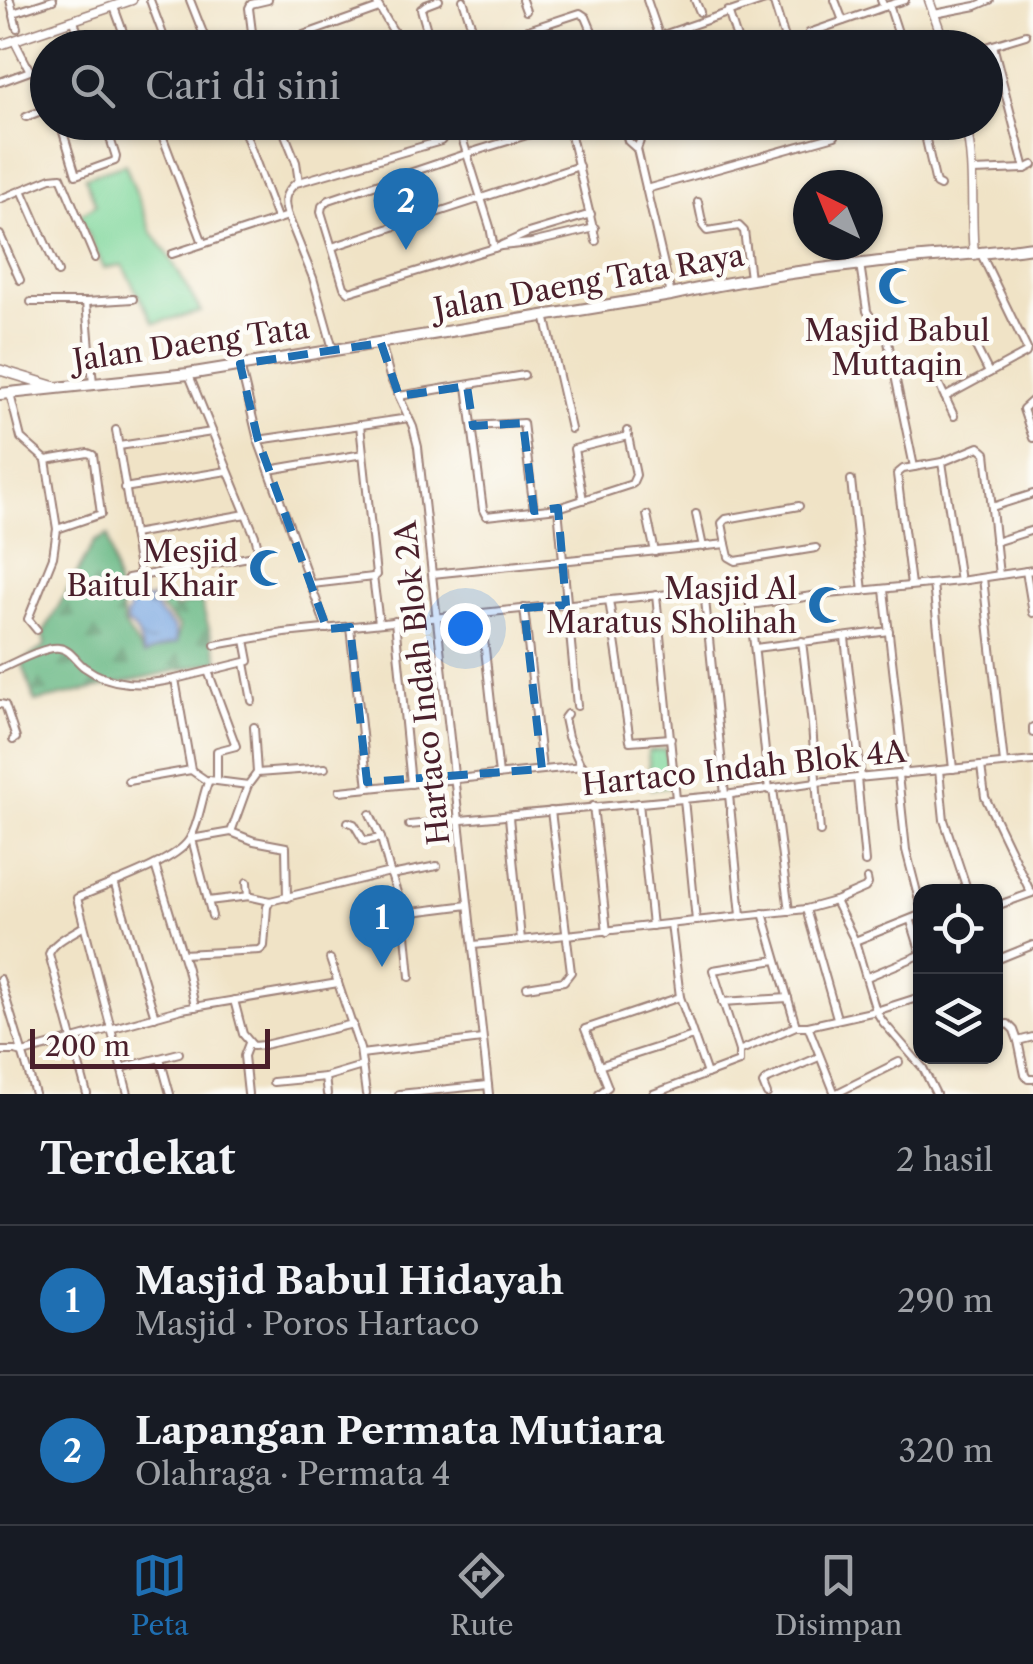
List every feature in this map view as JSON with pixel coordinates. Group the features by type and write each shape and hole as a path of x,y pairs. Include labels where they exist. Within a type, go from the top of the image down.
{"main road":[{"name":"Jalan Daeng Tata Raya","path":"333,350 750,279 1033,247"},
{"name":"Jalan Daeng Tata","path":"5,394 188,374 333,350"},
{"path":"0,370 56,387"}],"street":[{"path":"0,82 30,71 10,0"},
{"path":"13,13 53,0"},
{"path":"33,30 132,0"},
{"path":"150,0 161,30"},
{"path":"190,0 202,30"},
{"path":"251,30 248,8 268,0"},
{"path":"427,30 422,10 439,0"},
{"path":"462,0 470,30"},
{"path":"522,0 526,11"},
{"path":"647,0 657,30"},
{"path":"696,0 700,12"},
{"path":"677,30 768,0 774,4 782,30"},
{"path":"836,0 843,21"},
{"path":"818,30 905,0"},
{"path":"929,0 940,30"},
{"path":"934,14 990,0"},
{"path":"318,30 378,4 394,30"},
{"path":"885,4 896,30"},
{"path":"114,7 122,30"},
{"path":"728,12 734,30"},
{"path":"528,30 580,13 586,16 592,30"},
{"path":"360,15 388,21"},
{"path":"74,20 77,30"},
{"path":"0,44 30,31"},
{"path":"1003,42 1026,35"},
{"path":"1003,85 1024,169"},
{"path":"26,118 30,116"},
{"path":"65,140 76,175 116,160 110,140"},
{"path":"164,140 202,242"},
{"path":"248,140 277,218"},
{"path":"287,140 299,182"},
{"path":"333,350 320,299 288,216 285,196 299,182 441,140"},
{"path":"462,140 496,248"},
{"path":"513,140 329,200 322,206 320,212 344,288 352,292 496,248 595,228"},
{"path":"573,140 596,240"},
{"path":"628,140 637,149"},
{"path":"640,140 637,149 671,295"},
{"path":"646,189 821,140"},
{"path":"926,140 936,184 940,186"},
{"path":"945,396 1027,350 978,255 972,232 973,171 969,140"},
{"path":"973,171 1024,169 1033,165"},
{"path":"332,247 578,166"},
{"path":"0,199 61,177 95,258"},
{"path":"22,190 58,272"},
{"path":"698,202 707,230 741,227 746,236 750,279"},
{"path":"496,248 528,233 591,214"},
{"path":"172,254 288,216"},
{"path":"0,235 20,280"},
{"path":"860,264 867,311 887,336 914,467"},
{"path":"31,302 133,299"},
{"path":"86,302 93,384"},
{"path":"546,316 570,428"},
{"path":"971,337 989,373"},
{"name":"Hartaco Indah Blok 2A","path":"381,343 418,447 488,1090"},
{"path":"240,364 258,440 325,629"},
{"path":"128,578 260,552 188,374"},
{"path":"934,374 954,416"},
{"path":"399,396 524,375"},
{"path":"467,386 485,514 558,508 583,500 635,481 627,434 574,449 583,500"},
{"path":"5,394 20,438 46,460 58,529 53,557 28,620 36,630"},
{"path":"1033,400 1023,410 1033,438"},
{"path":"258,440 409,418"},
{"path":"473,426 523,423 534,510"},
{"path":"360,426 379,623"},
{"path":"116,430 140,575"},
{"path":"119,446 212,432"},
{"path":"911,585 897,476 900,470 942,462 980,447 986,453 999,575"},
{"path":"269,470 363,454"},
{"path":"46,460 93,455 101,514 58,529"},
{"path":"942,462 960,581"},
{"path":"124,488 228,471"},
{"path":"851,480 863,591"},
{"path":"992,507 1033,494"},
{"path":"798,506 726,519 722,523 729,557 736,561 816,548"},
{"path":"558,508 577,706"},
{"path":"132,534 246,514"},
{"path":"696,514 703,548"},
{"path":"647,516 655,552"},
{"path":"996,542 1033,530"},
{"path":"432,574 726,544"},
{"path":"750,604 1030,570 1033,613"},
{"path":"312,584 373,577"},
{"path":"983,578 1004,763"},
{"path":"933,584 953,769"},
{"path":"215,645 396,621 748,586 788,912"},
{"path":"704,590 741,915"},
{"path":"884,590 903,830 914,884"},
{"path":"656,595 696,921"},
{"path":"609,600 630,741 671,738"},
{"path":"524,608 542,769"},
{"path":"481,613 499,776"},
{"path":"396,621 411,784"},
{"path":"350,627 368,788"},
{"path":"755,648 889,631"},
{"path":"845,638 866,862"},
{"path":"0,669 33,653 60,648 87,669 141,686 249,661 245,640"},
{"path":"802,641 820,832"},
{"path":"245,662 252,701"},
{"path":"208,670 236,746 217,752 217,780"},
{"path":"175,679 191,770"},
{"path":"0,704 5,706 16,732 13,740"},
{"path":"340,791 582,766 565,728 567,714"},
{"path":"231,832 248,784 257,773 254,726"},
{"name":"Hartaco Indah Blok 4A","path":"409,825 1033,761"},
{"path":"981,766 985,798 1032,893 1003,903"},
{"path":"257,773 325,768"},
{"path":"128,781 191,770 207,781 248,784"},
{"path":"939,770 944,820 965,884"},
{"path":"207,781 191,839 212,916"},
{"path":"640,803 652,926"},
{"path":"593,806 607,932"},
{"path":"527,987 564,981 570,976 551,812"},
{"path":"370,814 404,913 410,976"},
{"path":"509,816 520,940"},
{"path":"348,822 353,822 366,841 381,838"},
{"path":"128,1094 77,898 155,864 191,839 231,832 286,847 287,898"},
{"path":"155,864 195,1007"},
{"path":"208,900 287,898 390,873 438,866"},
{"path":"474,944 806,909 865,888 867,878"},
{"path":"114,882 155,1017"},
{"path":"247,882 250,896"},
{"path":"182,954 262,948 270,900"},
{"path":"835,901 856,941 876,1011 882,1022 913,1051"},
{"path":"404,913 468,905"},
{"path":"806,909 837,1018"},
{"path":"764,913 796,1026"},
{"path":"856,941 911,921 913,928"},
{"path":"671,924 680,997 706,1074"},
{"path":"84,926 58,942 48,954 87,1094"},
{"path":"1003,957 1033,945"},
{"path":"867,977 913,955"},
{"path":"330,958 361,1054 366,1094"},
{"path":"653,1094 736,1064 740,1051 713,970 776,960"},
{"path":"0,979 35,1094"},
{"path":"0,1051 23,1054 195,1007 338,983"},
{"path":"599,1094 608,1086 584,1032 587,1027 680,997"},
{"path":"722,1002 788,998"},
{"path":"740,1051 796,1026 876,1011 913,999"},
{"path":"234,1000 249,1043 264,1045 353,1024"},
{"path":"1003,1024 1014,1030 1025,1075 1033,1079"},
{"path":"808,1026 838,1093 899,1062"},
{"path":"599,1066 693,1036"},
{"path":"1018,1042 1033,1038"},
{"path":"361,1054 482,1039"},
{"path":"248,1094 244,1056 249,1043"},
{"path":"121,1068 179,1053"},
{"path":"767,1094 763,1084 766,1080 819,1056"},
{"path":"160,1058 170,1094"},
{"path":"923,1064 936,1094"},
{"path":"273,1082 325,1077 362,1066"},
{"path":"325,1077 327,1094"},
{"path":"399,1094 488,1090"}],"highlighted area":[{"path":"381,343 399,396 467,386 473,426 523,423 534,511 558,508 566,605 524,608 542,769 367,782 350,627 327,629 258,440 240,364"}],"green space":[{"path":"125,164 151,231 201,312 154,323 122,265 104,268 79,215 96,205 85,177"},
{"path":"108,535 124,624 143,654 177,642 179,626 161,609 161,600 172,597 174,609 201,602 219,661 35,702 22,662 45,646 43,634 95,541"},
{"path":"666,749 670,787 651,789 648,751"}],"water":[{"path":"153,598 149,603 153,607 156,603 158,612 174,627 177,643 144,655 137,633 127,624 128,603"}],"place":[{"name":"Lapangan Permata Mutiara","path":"406,250"},
{"name":"Masjid Babul Muttaqin","path":"897,286"},
{"name":"Mesjid Baitul Khair","path":"268,568"},
{"name":"Masjid Al Maratus Sholihah","path":"827,605"},
{"name":"Masjid Babul Hidayah","path":"382,967"}]}
